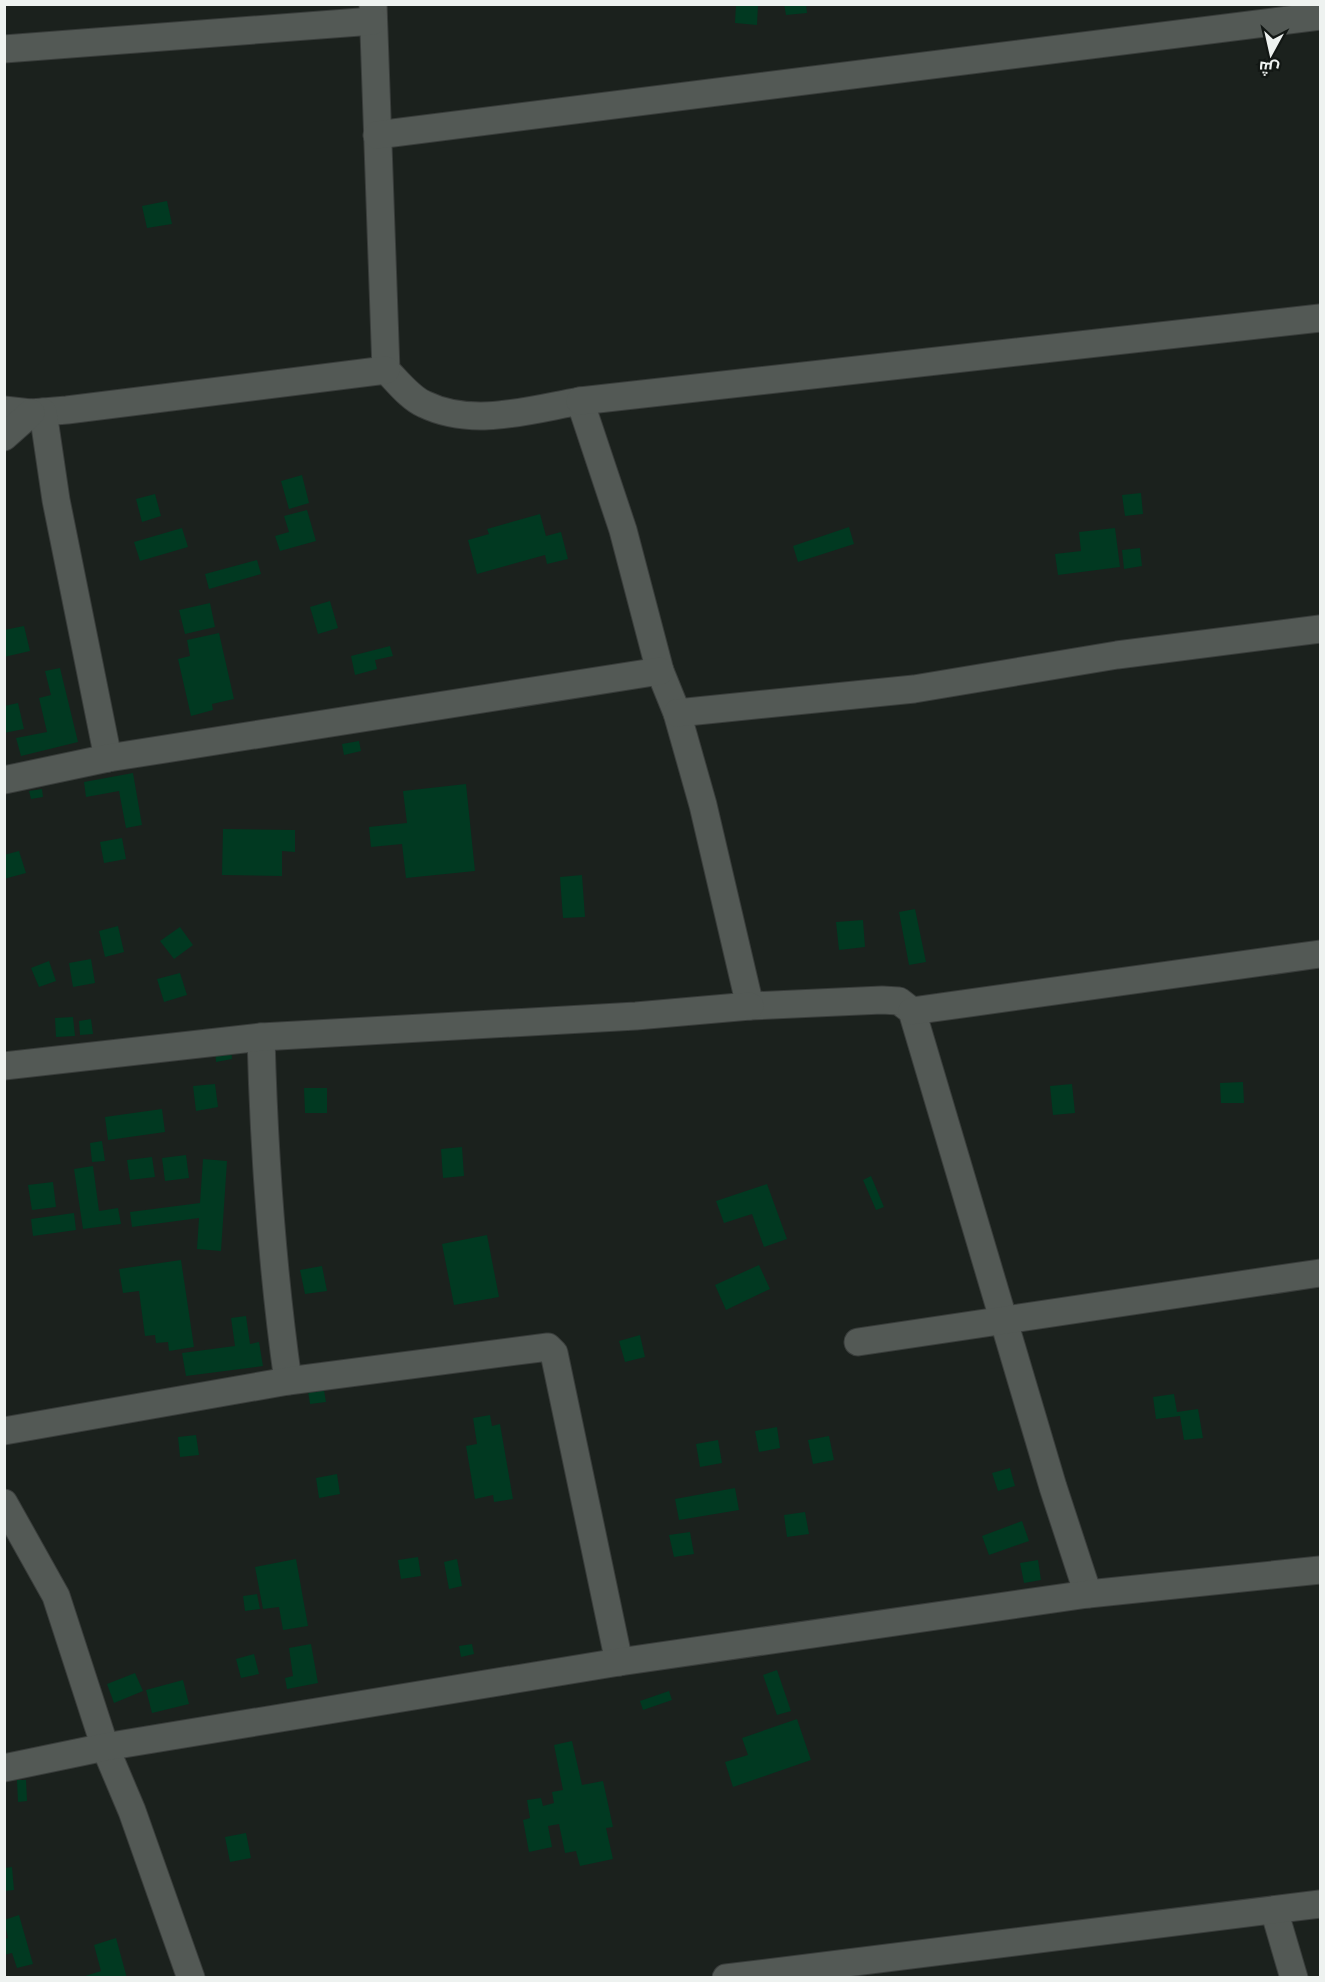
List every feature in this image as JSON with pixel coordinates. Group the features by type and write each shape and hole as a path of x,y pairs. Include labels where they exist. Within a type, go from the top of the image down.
{"street":[{"path":"4,49 373,13 386,370 422,404 455,416 498,415 580,401 1320,318"},
{"path":"377,135 1320,16"},
{"path":"4,410 37,412 386,370"},
{"path":"580,401 623,530 660,671 676,713 703,805 750,1006"},
{"path":"4,437 37,412"},
{"path":"37,412 108,758"},
{"path":"676,713 914,689 1117,655 1320,629"},
{"path":"4,780 108,758 660,671"},
{"path":"912,1011 1320,954"},
{"path":"4,1066 261,1037 624,1017 750,1006 899,1001 912,1011 1003,1321 1088,1594"},
{"path":"261,1037 267,1192 277,1303 288,1382"},
{"path":"858,1342 1320,1273"},
{"path":"4,1431 288,1382 548,1347 554,1353 619,1662"},
{"path":"4,1503 56,1596 105,1747 132,1811 191,1977"},
{"path":"4,1768 105,1747 619,1662 1088,1594 1320,1570"},
{"path":"726,1977 1320,1904"},
{"path":"1274,1910 1294,1977"}],"building":[{"path":"736,4 758,4 757,25 735,23"},
{"path":"784,4 806,4 807,13 786,15"},
{"path":"167,201 172,224 147,228 142,206"},
{"path":"302,475 309,503 289,509 281,481"},
{"path":"1141,493 1143,514 1125,516 1122,495"},
{"path":"155,494 161,516 142,522 136,499"},
{"path":"307,510 316,541 280,551 275,536 289,532 284,516"},
{"path":"540,514 546,536 561,532 568,559 547,564 545,555 477,574 468,540 489,534 487,529"},
{"path":"849,527 854,544 798,562 793,546"},
{"path":"182,528 188,547 140,561 134,542"},
{"path":"1115,528 1120,567 1058,575 1055,554 1081,551 1079,532"},
{"path":"1140,548 1142,566 1124,569 1122,550"},
{"path":"257,560 261,574 209,589 205,574"},
{"path":"330,601 338,628 318,634 310,607"},
{"path":"210,603 215,627 185,634 179,610"},
{"path":"24,626 30,651 4,657 4,630"},
{"path":"219,633 234,699 212,704 213,710 191,716 178,659 190,656 187,640"},
{"path":"390,646 393,656 375,660 377,669 355,675 351,656"},
{"path":"60,668 78,742 21,756 16,738 47,732 39,698 51,695 45,671"},
{"path":"18,703 24,729 4,733 4,706"},
{"path":"359,741 361,751 344,755 342,744"},
{"path":"133,773 142,825 126,828 119,791 86,797 84,782"},
{"path":"466,784 475,871 406,878 402,844 371,847 369,827 407,823 403,791"},
{"path":"42,789 43,797 31,799 29,791"},
{"path":"223,829 295,830 295,852 282,851 282,876 222,875"},
{"path":"122,838 126,859 104,863 100,842"},
{"path":"19,851 26,873 4,879 4,855"},
{"path":"582,875 585,917 563,918 560,877"},
{"path":"915,909 926,962 909,965 899,912"},
{"path":"863,920 865,947 839,950 836,922"},
{"path":"118,926 124,952 105,957 99,931"},
{"path":"180,927 193,945 174,959 160,941"},
{"path":"91,959 95,983 73,987 69,963"},
{"path":"49,961 56,981 39,987 31,968"},
{"path":"180,973 187,995 164,1002 157,979"},
{"path":"73,1017 75,1036 56,1037 55,1018"},
{"path":"91,1019 93,1034 80,1035 79,1021"},
{"path":"231,1046 232,1059 216,1062 215,1048"},
{"path":"1243,1082 1244,1103 1221,1103 1220,1083"},
{"path":"215,1084 218,1107 196,1111 193,1086"},
{"path":"1072,1084 1075,1113 1053,1115 1050,1086"},
{"path":"304,1088 327,1088 327,1113 305,1113"},
{"path":"162,1109 165,1132 108,1140 105,1117"},
{"path":"102,1141 105,1161 92,1162 90,1143"},
{"path":"462,1147 464,1176 443,1178 441,1149"},
{"path":"186,1155 189,1178 165,1181 162,1158"},
{"path":"152,1157 155,1177 130,1180 127,1160"},
{"path":"203,1159 227,1161 221,1251 197,1249 199,1218 132,1227 130,1212 200,1203"},
{"path":"93,1166 99,1211 118,1208 121,1224 83,1229 74,1169"},
{"path":"871,1176 884,1207 876,1210 863,1180"},
{"path":"53,1182 56,1207 32,1210 28,1185"},
{"path":"767,1184 787,1239 764,1247 752,1214 724,1223 716,1201"},
{"path":"74,1213 76,1230 33,1236 31,1219"},
{"path":"487,1235 499,1297 454,1305 442,1244"},
{"path":"181,1260 194,1347 169,1351 168,1342 156,1343 155,1335 145,1336 139,1291 123,1293 119,1269"},
{"path":"759,1265 770,1289 726,1310 715,1285"},
{"path":"322,1266 327,1291 305,1294 300,1270"},
{"path":"246,1316 250,1344 259,1342 263,1366 186,1376 182,1353 235,1346 231,1318"},
{"path":"640,1335 645,1357 625,1362 619,1341"},
{"path":"324,1390 326,1402 310,1404 308,1391"},
{"path":"1174,1394 1177,1412 1198,1409 1203,1438 1184,1440 1180,1416 1156,1419 1153,1397"},
{"path":"490,1415 492,1426 500,1424 513,1499 494,1502 493,1495 475,1499 466,1446 477,1444 473,1418"},
{"path":"777,1427 780,1448 759,1452 755,1431"},
{"path":"196,1435 199,1455 180,1457 178,1437"},
{"path":"829,1436 834,1460 813,1464 808,1440"},
{"path":"718,1440 722,1463 700,1467 696,1444"},
{"path":"1010,1468 1015,1486 998,1491 992,1473"},
{"path":"337,1474 340,1494 319,1498 316,1478"},
{"path":"735,1488 739,1510 679,1520 675,1499"},
{"path":"805,1512 809,1534 787,1537 784,1515"},
{"path":"1022,1521 1029,1541 989,1555 982,1536"},
{"path":"690,1532 694,1554 674,1557 669,1535"},
{"path":"418,1557 421,1576 401,1579 398,1560"},
{"path":"296,1559 308,1626 283,1630 279,1607 263,1609 255,1567"},
{"path":"457,1559 462,1586 449,1589 444,1562"},
{"path":"1038,1560 1041,1580 1024,1583 1020,1563"},
{"path":"257,1594 260,1609 245,1611 243,1596"},
{"path":"311,1644 318,1683 287,1689 285,1678 293,1676 289,1648"},
{"path":"472,1644 474,1654 461,1657 459,1646"},
{"path":"254,1654 259,1674 241,1678 236,1659"},
{"path":"777,1670 791,1711 777,1715 763,1675"},
{"path":"135,1673 143,1691 114,1703 107,1684"},
{"path":"183,1680 189,1704 152,1713 146,1690"},
{"path":"669,1691 672,1700 643,1710 640,1701"},
{"path":"797,1719 811,1760 733,1787 725,1762 748,1755 742,1738"},
{"path":"572,1741 582,1785 603,1781 613,1827 606,1828 613,1859 580,1866 576,1851 565,1853 559,1824 548,1826 552,1847 529,1852 523,1820 530,1818 527,1800 541,1798 543,1806 554,1803 552,1792 563,1790 554,1745"},
{"path":"17,1780 26,1780 27,1801 18,1802"},
{"path":"246,1833 251,1858 230,1862 225,1837"},
{"path":"12,1867 14,1890 5,1891 5,1868"},
{"path":"19,1915 33,1964 17,1968 12,1953 4,1955 4,1939 8,1938 4,1920"},
{"path":"116,1938 127,1978 79,1978 101,1971 94,1945"}]}
